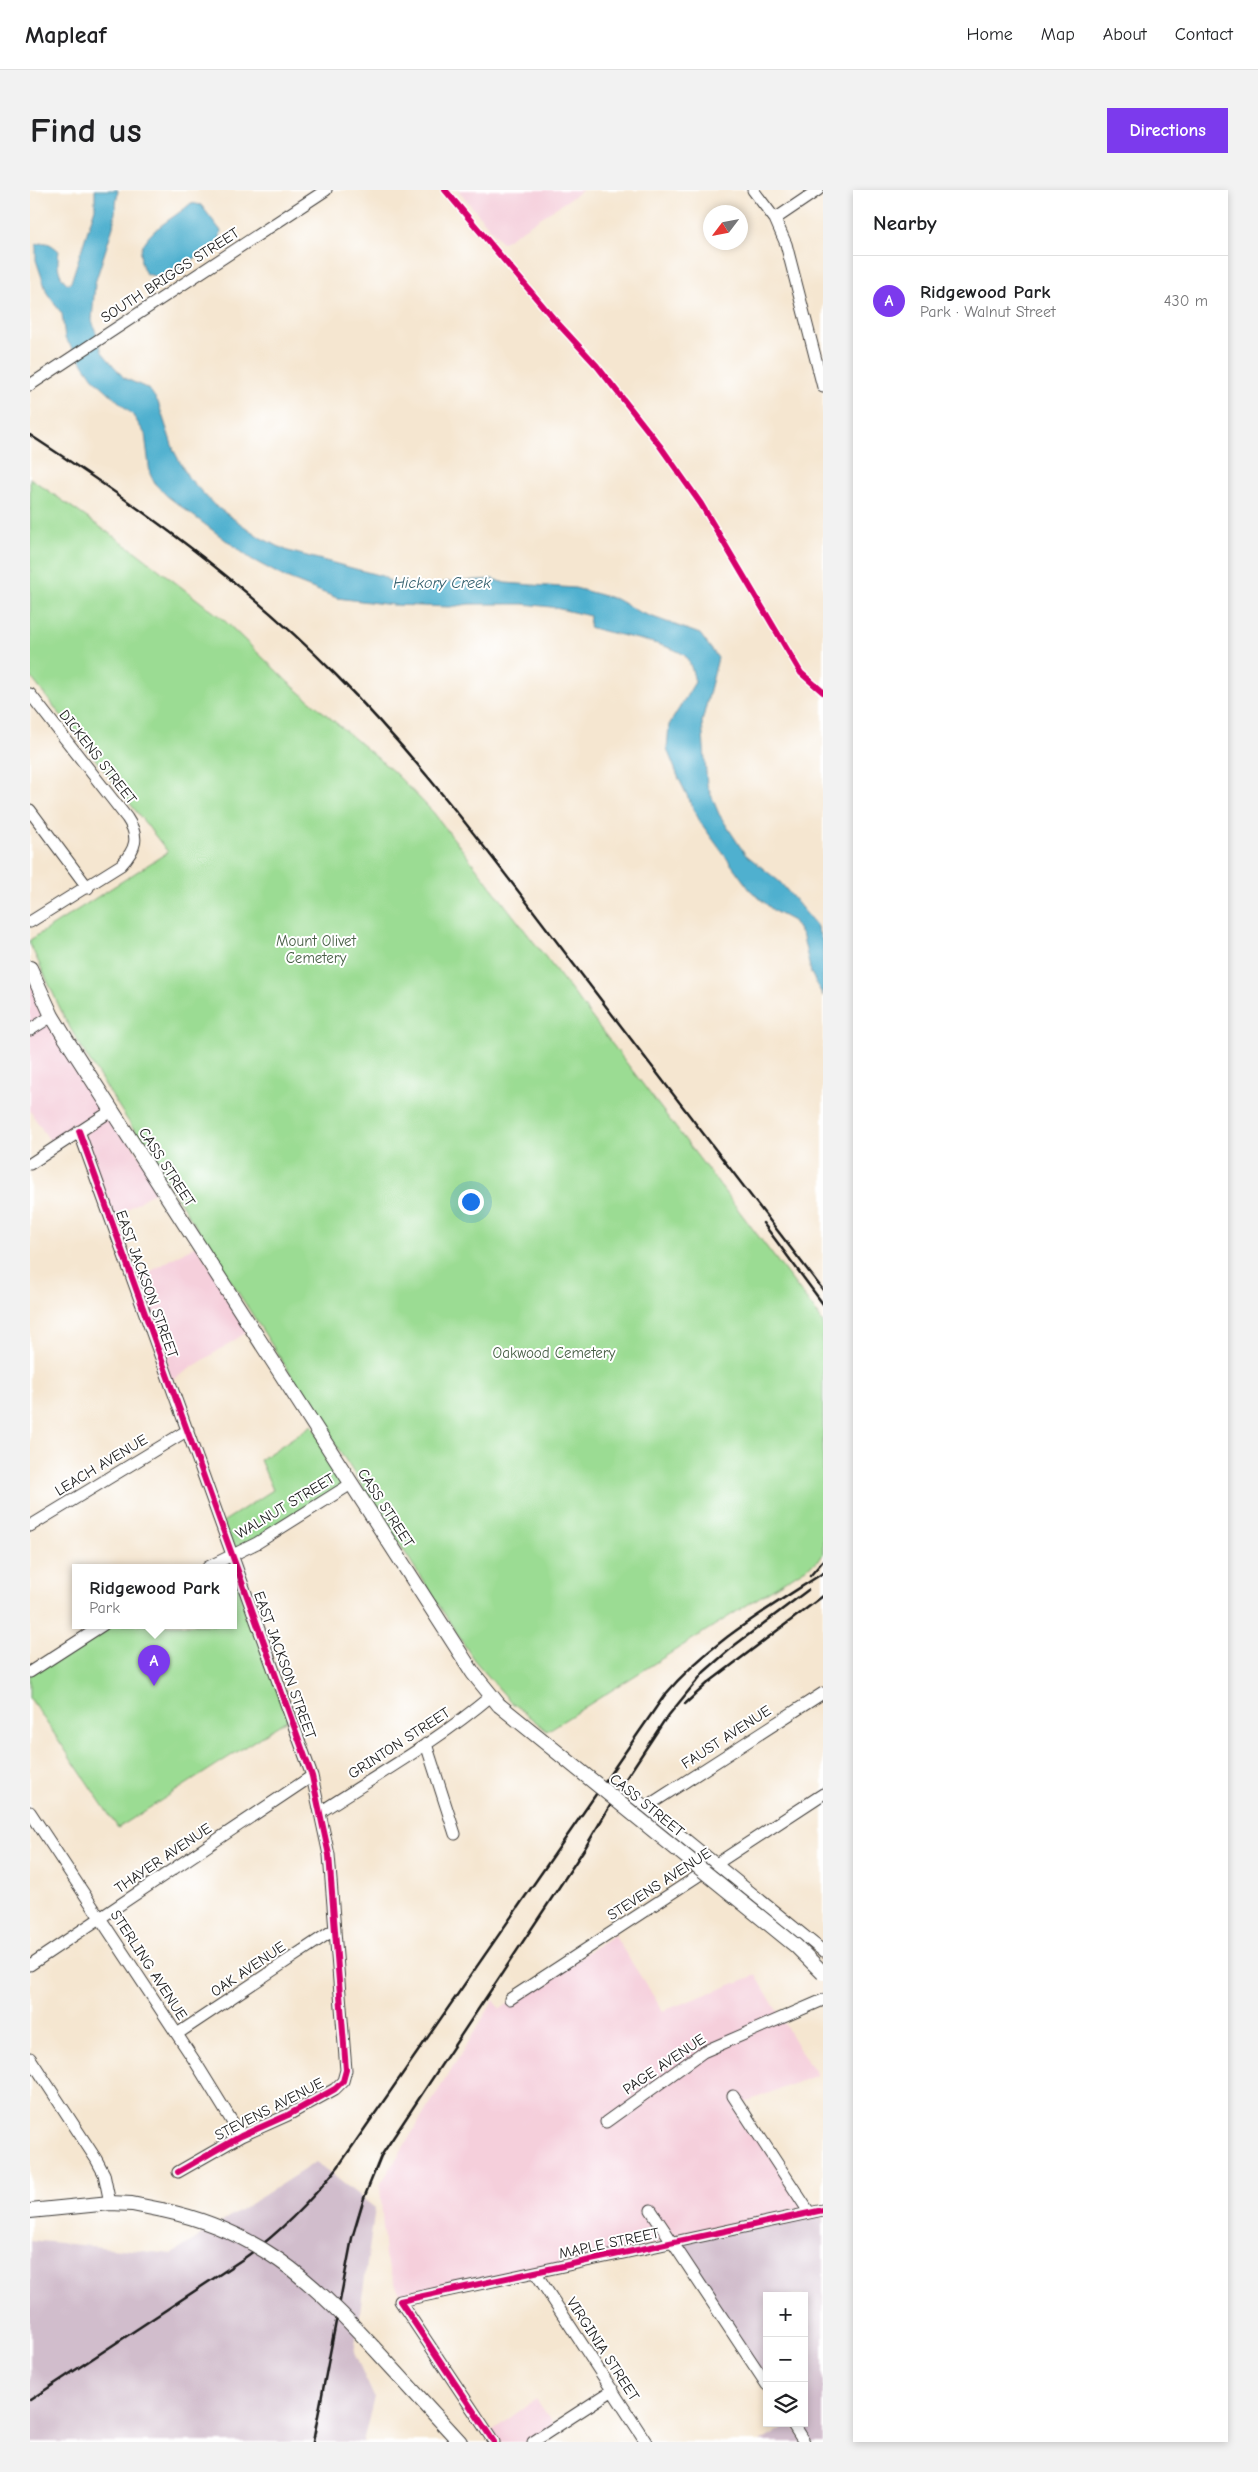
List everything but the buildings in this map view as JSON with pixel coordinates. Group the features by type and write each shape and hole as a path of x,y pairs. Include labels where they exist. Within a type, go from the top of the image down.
{"main road":[{"name":"CASS STREET","path":"30,968 52,1016 111,1111 473,1673 495,1700 796,1946 823,1973"},
{"path":"30,2211 110,2203 132,2204 162,2210 215,2225 278,2258 329,2300 460,2442"}],"street":[{"name":"SOUTH BRIGGS STREET","path":"30,384 326,190"},
{"path":"753,190 775,219 786,244 819,348 823,387"},
{"path":"775,219 818,190"},
{"name":"DICKENS STREET","path":"30,694 134,827 137,841 132,853 122,865 88,888"},
{"path":"30,810 88,888 30,922"},
{"path":"30,1030 52,1016"},
{"path":"30,1164 111,1111"},
{"name":"EAST JACKSON STREET","path":"79,1131 235,1564"},
{"name":"LEACH AVENUE","path":"32,1522 188,1430"},
{"name":"WALNUT STREET","path":"214,1564 257,1543 351,1484"},
{"name":"EAST JACKSON STREET","path":"237,1569 312,1776 322,1811 329,1855 346,2070 343,2082"},
{"path":"30,1672 97,1629"},
{"name":"FAUST AVENUE","path":"646,1806 823,1693"},
{"name":"GRINTON STREET","path":"322,1811 472,1712 495,1700"},
{"path":"426,1744 455,1834"},
{"name":"THAYER AVENUE","path":"30,1964 312,1776"},
{"name":"STEVENS AVENUE","path":"510,1999 823,1794"},
{"path":"635,1798 823,1951"},
{"name":"STERLING AVENUE","path":"30,1812 177,2034 240,2136"},
{"name":"OAK AVENUE","path":"177,2034 335,1929"},
{"name":"PAGE AVENUE","path":"606,2122 704,2052 823,2000"},
{"path":"30,2058 96,2159 104,2174 110,2203"},
{"name":"STEVENS AVENUE","path":"178,2172 240,2136 288,2115 335,2090 343,2082"},
{"path":"733,2096 818,2213"},
{"path":"651,2210 765,2382"},
{"name":"MAPLE STREET","path":"494,2442 400,2301 818,2213"},
{"name":"VIRGINIA STREET","path":"535,2272 646,2442"},
{"path":"533,2442 613,2390"},
{"path":"795,2427 804,2442"}],"shaded area":[{"path":"458,190 583,190 502,243"},
{"path":"30,970 111,1111 54,1147 30,1111"},
{"path":"111,1112 160,1188 111,1220 80,1132"},
{"path":"196,1245 250,1330 171,1381 134,1281"},
{"path":"614,1935 663,2011 756,1975 801,2052 817,2075 740,2104 809,2211 401,2298 385,2257 380,2185 494,2000 500,2009"},
{"path":"316,2162 375,2208 354,2353 374,2397 363,2442 30,2442 30,2240 172,2254"},
{"path":"818,2212 823,2220 823,2442 806,2442 796,2427 808,2427 808,2292 763,2292 763,2377 674,2242"},
{"path":"536,2399 555,2426 531,2442 495,2442 489,2433"},
{"path":"784,2427 794,2427 803,2442 760,2442"}],"green space":[{"path":"30,478 136,552 224,620 289,683 394,772 433,812 571,990 823,1323 823,1554 820,1559 547,1731 510,1701 474,1660 87,1057 66,1021 30,944 30,940 168,852 30,676"},
{"path":"312,1425 350,1484 232,1554 221,1523 273,1490 260,1460"},
{"path":"231,1556 234,1564 215,1564"},
{"path":"237,1572 290,1718 118,1828 30,1698 30,1674 99,1629 237,1629"}],"water":[{"path":"95,190 118,190 113,227 95,283 92,320 102,352 124,378 149,389 158,402 174,451 188,477 214,505 261,538 288,551 382,576 393,583 406,587 424,587 446,582 493,579 505,583 575,588 616,599 639,612 700,634 718,658 702,722 707,785 719,814 745,854 780,882 816,925 823,943 823,996 811,973 803,937 793,921 774,911 750,890 700,822 679,779 667,749 669,725 695,682 691,666 686,657 680,652 589,627 590,616 551,607 524,604 469,604 450,607 393,605 337,598 286,578 251,559 167,496 155,484 150,474 145,434 132,414 93,378 65,338 62,314 47,293 36,260 36,245 46,243 51,245 59,251 58,265 64,281 68,284 71,282 95,208"},
{"path":"191,203 201,205 221,231 219,243 163,278 146,274 141,261 141,251 145,241 153,232"}],"railway":[{"path":"30,435 111,489 227,577 301,641 368,709 429,778 487,851 823,1290"},
{"path":"763,1223 823,1304"},
{"path":"810,1576 823,1561"},
{"path":"30,2400 243,2259 282,2228 305,2205 338,2167 664,1696 699,1660 739,1628 823,1573"},
{"path":"313,2442 352,2238 364,2198 381,2156 585,1848 627,1777 664,1721 704,1672 735,1645 808,1590"},
{"path":"685,1704 708,1683 823,1596"}],"cycle path":[{"path":"445,190 553,318 597,366 660,446 701,504 801,673 823,692"},
{"path":"79,1131 235,1564"},
{"path":"178,2172 241,2136 288,2115 335,2089 343,2081 346,2070 329,1855 312,1776 237,1568"},
{"path":"494,2442 400,2301 823,2210"}],"place":[{"name":"Ridgewood Park","path":"154,1686"}],"water label":[{"name":"Hickory Creek","path":"442,582"}],"park label":[{"name":"Mount Olivet Cemetery","path":"316,950"},
{"name":"Oakwood Cemetery","path":"554,1353"}]}
